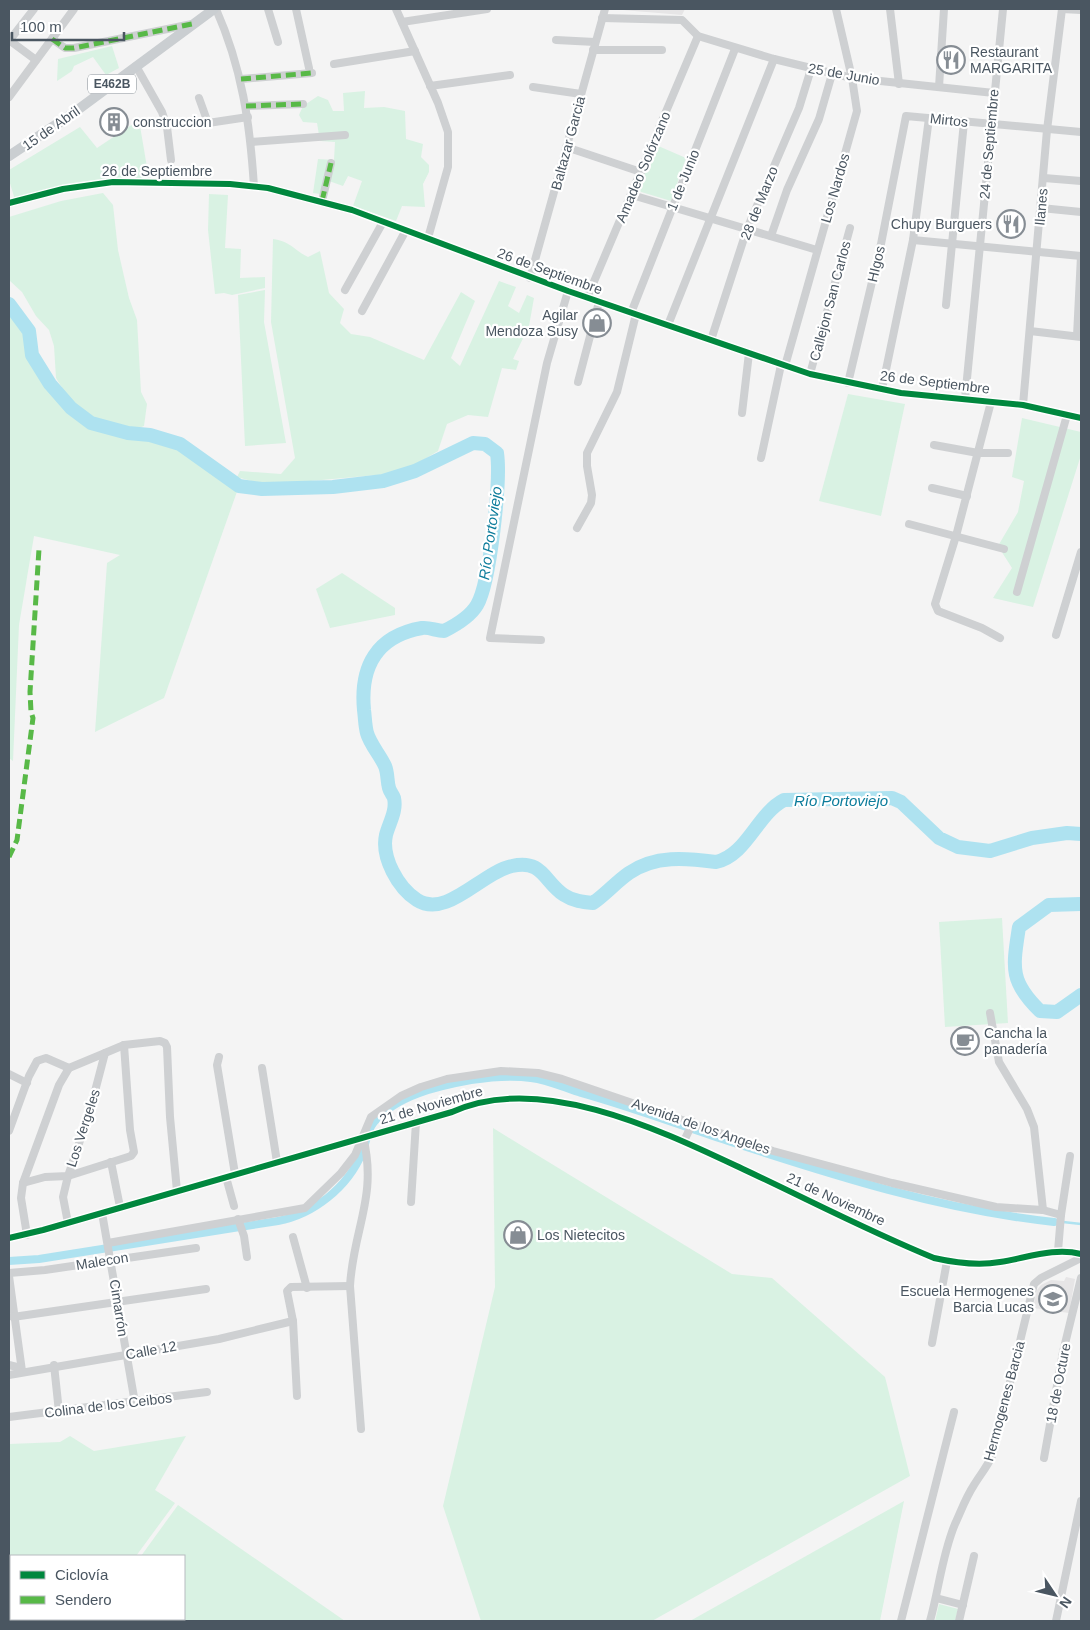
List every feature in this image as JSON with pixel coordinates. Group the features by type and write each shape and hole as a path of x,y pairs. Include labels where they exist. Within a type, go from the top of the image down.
{"main road":[{"name":"15 de Abril","path":"9,156 215,9"}],"street":[{"path":"34,9 9,41 36,60"},
{"path":"9,97 11,87 36,60 74,9"},
{"path":"215,9 241,79 248,117 254,187"},
{"path":"268,9 278,42"},
{"path":"241,79 310,70 296,9"},
{"path":"396,9 444,118 449,143 444,183 428,238"},
{"path":"402,22 487,9"},
{"name":"Baltazar Garcia","path":"530,278 605,9"},
{"name":"Los Nardos","path":"761,458 783,365 855,119 856,103 852,78 836,9"},
{"path":"890,9 899,84"},
{"path":"939,87 944,9"},
{"name":"24 de Septiembre","path":"965,399 981,245 990,124 1003,9"},
{"path":"1062,9 1081,10"},
{"name":"Ilanes","path":"1023,405 1047,130 1062,9"},
{"path":"602,18 682,20 698,36"},
{"path":"52,39 65,48 74,48 192,24"},
{"name":"25 de Junio","path":"698,36 735,49 852,78 994,93"},
{"name":"Amadeo Solórzano","path":"587,298 698,36"},
{"path":"556,40 594,46 662,50"},
{"name":"1 de Junio","path":"577,528 591,502 592,495 587,466 587,453 617,392 633,313 672,207 735,49"},
{"path":"334,64 415,51"},
{"path":"668,325 709,218 774,59"},
{"path":"136,66 162,112 167,126 171,160"},
{"name":"28 de Marzo","path":"712,340 747,229 799,108 811,69"},
{"path":"771,236 788,190 819,120 832,74"},
{"path":"430,86 510,75"},
{"path":"533,87 581,94"},
{"path":"199,98 208,123 248,117"},
{"path":"246,106 303,104"},
{"name":"Mirtos","path":"906,116 1081,132"},
{"name":"HIgos","path":"848,383 881,244 906,116"},
{"path":"882,389 913,240 929,118"},
{"path":"946,305 964,122"},
{"path":"251,142 345,135"},
{"path":"566,147 641,172"},
{"path":"322,201 331,163"},
{"path":"1044,178 1081,181"},
{"name":"26 de Septiembre","path":"9,203 97,183 254,187 322,201 428,238 530,278 810,374 882,389 1023,405 1081,418"},
{"path":"632,195 817,250"},
{"path":"1041,208 1081,212"},
{"path":"345,290 383,222"},
{"name":"Callejon San Carlos","path":"810,374 850,228"},
{"path":"362,311 406,230"},
{"path":"913,240 951,242 1081,256 1079,337 1030,331"},
{"path":"541,640 490,638 547,363 568,291"},
{"path":"578,382 599,302"},
{"path":"742,413 749,353"},
{"path":"991,402 956,536 935,604 938,611 982,628 1000,638"},
{"path":"1016,592 1067,415"},
{"path":"934,445 978,453 1008,453"},
{"path":"932,488 967,496"},
{"path":"909,524 1004,548"},
{"path":"1056,636 1081,553"},
{"path":"990,1013 998,1062 1027,1109 1034,1127 1043,1210"},
{"path":"27,1234 21,1198 23,1183 57,1092 69,1068 124,1045 160,1041 165,1042 167,1047 170,1117 177,1191"},
{"path":"23,1183 45,1177 68,1176 131,1156 134,1152 130,1130 124,1045"},
{"name":"Los Vergeles","path":"68,1223 63,1197 68,1176 89,1114 105,1053"},
{"path":"219,1057 217,1065 235,1174"},
{"path":"9,1131 37,1060 46,1058 69,1068"},
{"path":"262,1068 277,1162"},
{"name":"Avenida de los Angeles","path":"108,1244 305,1208 341,1173 363,1137 371,1117 401,1096 421,1087 448,1079 501,1071 538,1073 689,1131 773,1151 924,1192 996,1207 1043,1210 1061,1214"},
{"path":"9,1074 27,1082"},
{"name":"21 de Noviembre","path":"9,1238 68,1223 452,1112 470,1104 503,1099 524,1099 559,1103 647,1125 689,1131 919,1252 947,1261 986,1264 1058,1251 1081,1254"},
{"path":"410,1202 416,1122"},
{"path":"362,1429 350,1286 352,1262 368,1189 368,1164 363,1137"},
{"path":"1058,1251 1061,1214 1070,1156"},
{"path":"111,1162 120,1207"},
{"path":"226,1177 234,1206"},
{"name":"Cimarrón","path":"102,1213 135,1403"},
{"path":"239,1221 244,1236 247,1257"},
{"path":"293,1237 307,1288"},
{"name":"Malecon","path":"9,1274 45,1270 111,1258 196,1248"},
{"name":"Hermogenes Barcia","path":"930,1621 939,1576 955,1525 974,1486 986,1470 992,1456 1034,1284 1041,1278 1081,1258"},
{"path":"932,1343 947,1261"},
{"path":"9,1274 21,1370"},
{"name":"18 de Octure","path":"1044,1458 1063,1352 1081,1278"},
{"path":"297,1396 293,1321 287,1291 291,1287 350,1286"},
{"path":"13,1317 206,1289"},
{"name":"Calle 12","path":"9,1375 21,1370 126,1355 218,1338 293,1321"},
{"path":"9,1365 21,1370"},
{"path":"54,1365 58,1412"},
{"name":"Colina de los Ceibos","path":"9,1418 135,1403 207,1392"},
{"path":"901,1621 954,1412"},
{"path":"1056,1621 1078,1533 1081,1500"},
{"path":"959,1621 974,1556"},
{"path":"936,1598 963,1605"}],"shaded area":[{"path":"611,9 685,9 682,15"},
{"name":"Escuela Hermogenes Barcia Lucas","path":"1066,1277 1075,1279 1069,1313 1033,1308 1037,1290 1041,1285 1051,1280 1064,1281"}],"green space":[{"path":"112,46 119,68 106,75 93,57 74,66 72,71 57,81 58,59"},
{"path":"365,91 364,108 384,107 405,111 406,139 423,144 421,157 429,165 429,172 423,184 425,207 402,206 396,221 353,206 362,181 348,176 343,186 329,181 324,185 320,194 313,193 318,159 334,160 335,142 320,141 317,123 303,122 299,115 303,106 318,96 328,100 333,111 344,111 343,93"},
{"path":"139,120 150,185 91,186 16,203 9,180 9,170 80,127 97,148"},
{"path":"656,145 686,158 671,201 638,191"},
{"path":"103,193 113,205 118,250 129,298 137,320 141,392 147,404 144,426 136,429 96,420 71,402 56,378 54,346 49,330 36,316 22,292 9,280 9,217 61,201"},
{"path":"209,194 228,195 225,248 241,249 240,278 265,277 265,288 232,295 224,293 215,294 208,230"},
{"path":"273,239 288,244 308,257 320,251 329,293 344,309 340,323 351,334 370,337 424,360 461,292 475,301 451,358 460,366 499,281 516,287 508,306 519,313 527,295 534,298 529,326 513,359 519,361 516,370 502,368 488,417 468,415 447,424 438,451 418,463 388,474 266,485 237,477 240,471 281,474 295,458 271,322"},
{"path":"265,290 264,322 286,443 245,446 238,295"},
{"path":"9,304 29,331 32,355 47,380 71,408 91,423 165,440 206,463 239,486 164,698 95,732 107,563 120,555 34,536 19,625 13,761 9,758"},
{"path":"848,394 905,404 881,516 819,501"},
{"path":"1022,418 1081,432 1081,455 1033,607 993,598 1012,568 998,546 1018,512 1024,481 1012,477"},
{"path":"342,573 395,608 395,615 330,628 316,589"},
{"path":"1002,918 1008,1023 945,1027 939,922"},
{"path":"493,1128 732,1274 772,1278 885,1377 910,1476 652,1621 481,1621 443,1506 495,1287"},
{"path":"70,1436 94,1451 186,1436 155,1490 175,1503 137,1555 10,1555 10,1599 9,1444 60,1442"},
{"path":"904,1501 880,1621 690,1621"},
{"path":"178,1505 345,1621 94,1621 185,1620 185,1555 142,1555"},
{"path":"939,1604 958,1609 955,1621 935,1621"}],"waterway":[{"name":"Río Portoviejo","path":"9,304 29,331 32,355 50,384 71,408 91,423 128,433 150,435 180,444 239,486 262,489 333,487 383,481 415,471 473,443 485,444 497,453 496,507 490,554 482,593 477,605 467,617 444,631 422,628 393,638 382,646 374,656 368,667 365,680 363,694 366,730 387,771 389,788 395,803 386,835 386,853 392,871 403,888 417,900 428,904 440,904 501,870 522,865 537,869 557,890 567,897 593,903 629,873 649,863 671,859 716,862 727,858 744,843 766,815 784,800 892,798 901,802 939,838 958,847 990,851 1032,838 1067,833 1081,834"},
{"name":"Río Portoviejo","path":"1081,904 1049,905 1019,927 1015,953 1018,982 1040,1011 1057,1012 1081,995"},
{"path":"9,1261 39,1259 291,1218 316,1206 338,1188 356,1165 374,1122 394,1105 406,1098 445,1085 501,1077 524,1077 550,1082 768,1154 889,1190 1012,1217 1054,1222"},
{"path":"1063,1222 1081,1224"}],"marked path":[{"path":"52,39 65,48 74,48 192,24"},
{"path":"241,79 312,73"},
{"path":"246,106 303,104"},
{"path":"322,201 331,163"},
{"path":"9,857 17,840 33,718 30,692 39,549"}],"cycle path":[{"path":"9,203 63,189 113,182 230,184 268,188 352,210 568,291 810,374 901,393 1023,405 1081,418"},
{"path":"9,1238 43,1230 487,1101 524,1098 562,1102 602,1111 640,1124 678,1139 934,1258 959,1263 984,1264 1051,1252 1081,1254"}],"place":[{"name":"Restaurant MARGARITA","path":"951,60"},
{"name":"construccion","path":"114,122"},
{"name":"Chupy Burguers","path":"1011,224"},
{"name":"Agilar Mendoza Susy","path":"597,323"},
{"name":"Cancha la panadería","path":"965,1041"},
{"name":"Los Nietecitos","path":"518,1235"},
{"name":"Escuela Hermogenes Barcia Lucas","path":"1053,1299"}]}
